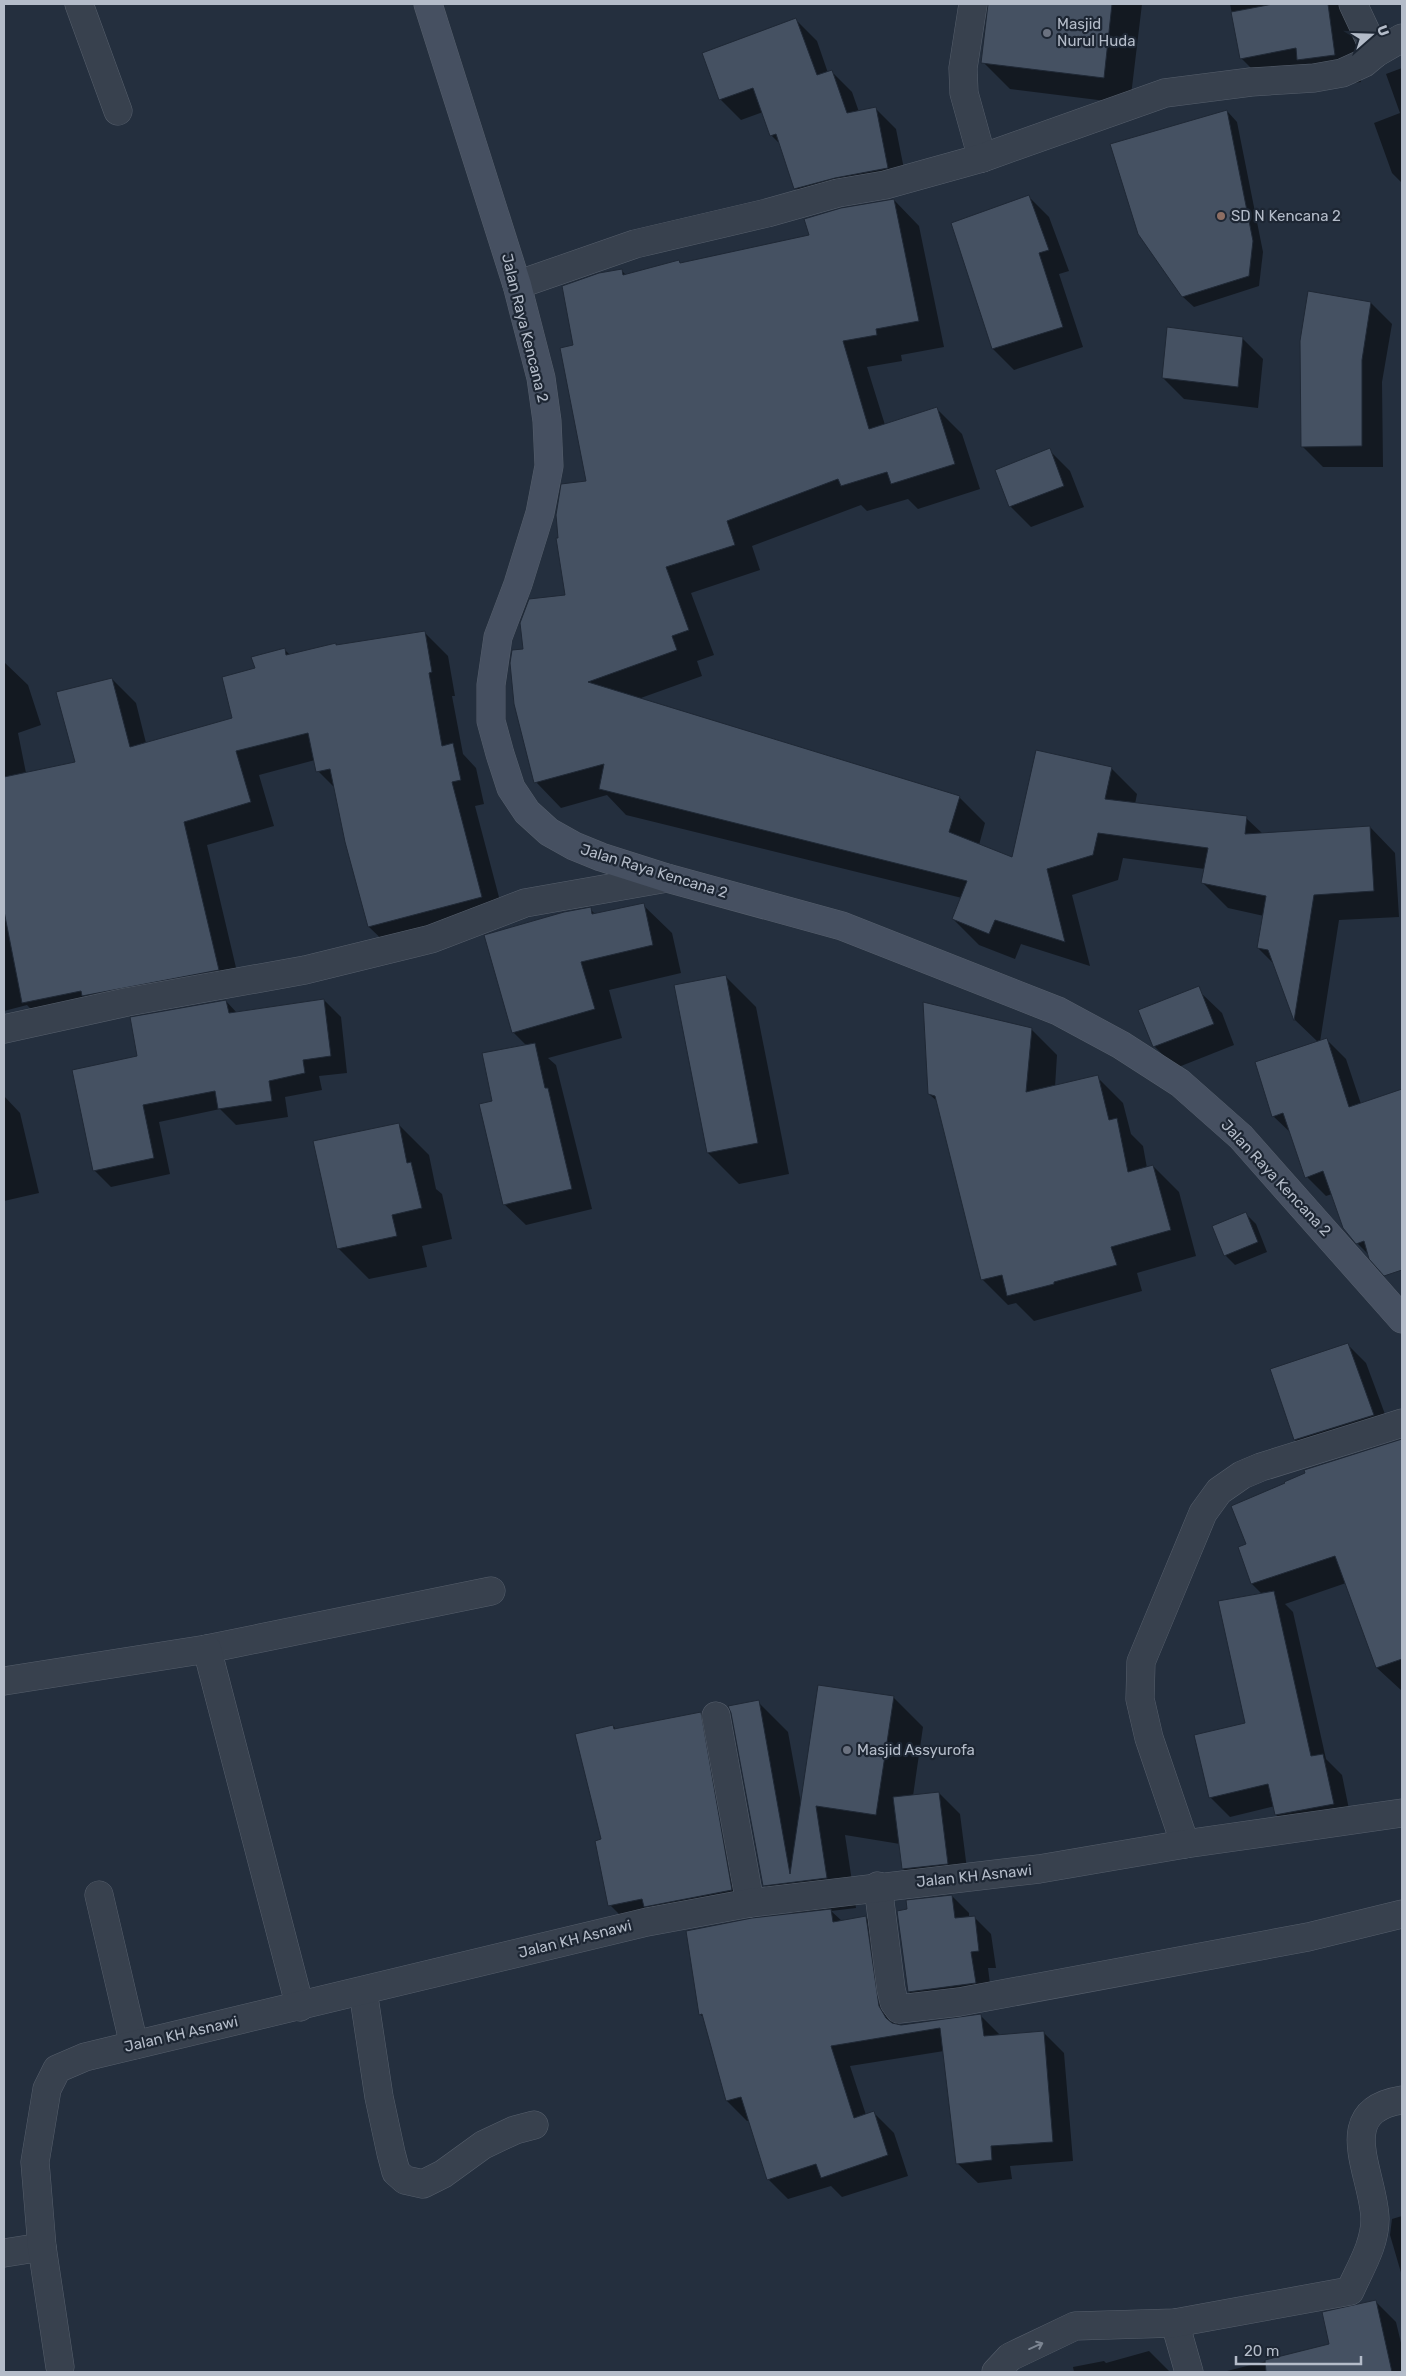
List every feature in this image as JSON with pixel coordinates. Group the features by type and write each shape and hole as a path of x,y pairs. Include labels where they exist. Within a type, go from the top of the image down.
{"street":[{"path":"79,4 118,111"},
{"name":"Jalan Raya Kencana 2","path":"428,4 517,285 541,378 547,421 548,466 540,513 518,584 498,637 491,685 490,721 511,788 527,812 549,832 574,846 601,857 667,878 842,926 1058,1012 1121,1046 1180,1083 1241,1137 1402,1319"},
{"path":"974,4 963,68 964,93 982,158"},
{"path":"1353,4 1376,53"},
{"path":"517,285 635,244 767,214 838,193 885,185 982,158 1165,93 1251,82 1314,78 1342,73 1364,63 1376,53 1402,38"},
{"path":"4,1029 126,1002 304,970 431,939 525,903 667,878"},
{"path":"1185,1844 1149,1738 1140,1699 1141,1662 1203,1513 1219,1491 1248,1472 1402,1423"},
{"path":"4,1682 207,1648 491,1591"},
{"path":"207,1648 300,2007"},
{"path":"716,1716 750,1903"},
{"name":"Jalan KH Asnawi","path":"60,2367 42,2247 34,2162 47,2089 57,2069 85,2057 300,2007 647,1922 750,1903 878,1886 1039,1869 1185,1844 1402,1813"},
{"path":"878,1886 891,1989 894,2002 899,2010 959,2002 1298,1939 1402,1914"},
{"path":"99,1895 134,2045"},
{"path":"363,1991 379,2097 391,2152 396,2172 405,2180 423,2184 444,2174 483,2146 515,2130 534,2125"},
{"path":"996,2372 1010,2357 1075,2326 1175,2323 1350,2291 1372,2243 1375,2219 1360,2137 1368,2115 1385,2103 1402,2100"},
{"path":"4,2254 42,2247"},
{"path":"1175,2323 1190,2372"}],"building":[{"name":"Masjid Nurul Huda","path":"988,4 1112,4 1104,78 981,63"},
{"path":"1273,4 1328,4 1335,55 1297,60 1296,48 1240,59 1231,12"},
{"path":"796,18 817,75 832,70 847,113 876,107 888,168 835,178 794,189 776,134 770,136 753,88 719,100 702,53"},
{"name":"SD N Kencana 2","path":"1227,110 1253,241 1249,276 1182,297 1138,234 1110,144"},
{"path":"1029,195 1049,250 1039,253 1063,327 992,349 951,223"},
{"path":"894,199 919,321 876,329 877,335 843,341 869,429 937,407 955,464 891,484 887,472 841,486 838,479 727,521 735,545 666,567 689,630 672,636 677,650 588,682 960,796 949,832 1012,857 1036,750 1112,767 1105,799 1247,816 1245,834 1370,826 1374,891 1314,895 1294,1021 1268,950 1257,948 1266,896 1201,883 1208,848 1098,833 1093,855 1047,869 1065,942 995,920 989,934 952,919 967,881 599,789 604,764 534,783 514,704 510,663 512,650 523,649 520,623 529,599 565,595 556,538 558,538 556,515 561,484 586,481 560,348 573,345 562,286 599,273 622,269 623,275 679,260 680,263 809,235 804,219 841,208"},
{"path":"1308,291 1371,302 1362,360 1362,446 1301,447 1300,341"},
{"path":"1167,327 1243,337 1238,387 1162,378"},
{"path":"1050,448 1064,486 1009,507 995,470"},
{"path":"425,631 432,672 429,673 442,746 453,743 461,780 452,782 482,897 368,927 345,842 330,769 316,772 308,733 236,751 251,802 184,822 219,970 82,996 81,991 22,1003 4,911 4,777 75,762 56,692 112,678 130,747 232,718 222,677 255,668 251,657 285,648 286,655 336,643 336,645"},
{"path":"644,903 653,945 581,962 595,1009 512,1033 484,935 564,912 591,907 592,914"},
{"path":"726,975 758,1143 707,1153 674,985"},
{"path":"1199,986 1214,1024 1153,1047 1138,1010"},
{"path":"324,999 331,1056 303,1060 305,1073 269,1081 272,1101 218,1109 215,1091 143,1105 154,1158 93,1171 72,1070 137,1056 130,1017 226,1000 229,1013"},
{"path":"923,1002 1032,1028 1026,1092 1098,1075 1109,1120 1117,1118 1128,1172 1153,1165 1171,1230 1111,1247 1117,1265 1054,1282 1054,1284 1007,1296 1002,1275 981,1280 935,1096 928,1094"},
{"path":"1327,1038 1349,1107 1402,1089 1402,1270 1384,1276 1369,1259 1364,1241 1356,1244 1343,1228 1323,1171 1305,1178 1283,1113 1272,1117 1255,1062"},
{"path":"535,1043 545,1088 548,1088 572,1189 503,1205 479,1104 492,1101 482,1053"},
{"path":"399,1123 407,1163 411,1162 422,1208 392,1215 397,1236 337,1249 313,1141"},
{"path":"1246,1212 1258,1242 1224,1256 1212,1226"},
{"path":"1348,1343 1374,1415 1294,1440 1270,1369"},
{"path":"1402,1439 1402,1659 1376,1668 1335,1556 1251,1584 1238,1547 1246,1544 1231,1506 1285,1483 1305,1473 1304,1470"},
{"path":"1274,1591 1311,1756 1323,1754 1334,1804 1275,1815 1268,1784 1209,1798 1194,1735 1245,1723 1218,1601"},
{"path":"818,1685 894,1696 876,1815 816,1806 827,1878 763,1886 731,1713 728,1706 759,1700 790,1874"},
{"path":"701,1712 732,1890 644,1907 642,1899 608,1906 595,1841 601,1839 575,1734 613,1725 614,1729"},
{"path":"939,1792 948,1864 902,1869 893,1797"},
{"path":"952,1895 955,1918 975,1916 979,1951 971,1952 976,1983 908,1992 897,1911 907,1909 906,1900"},
{"path":"831,1909 833,1922 866,1916 879,2006 886,2018 892,2023 901,2025 981,2014 984,2036 1044,2031 1053,2142 991,2146 992,2160 956,2164 940,2028 831,2046 854,2118 874,2111 888,2155 821,2178 816,2164 767,2180 741,2097 726,2101 702,2014 699,2015 686,1931 752,1918"},
{"path":"1376,2300 1392,2372 1266,2372 1265,2360 1329,2344 1322,2312"}],"place":[{"name":"Masjid Nurul Huda","path":"1047,33"},
{"name":"SD N Kencana 2","path":"1221,216"},
{"name":"Masjid Assyurofa","path":"847,1750"}]}
